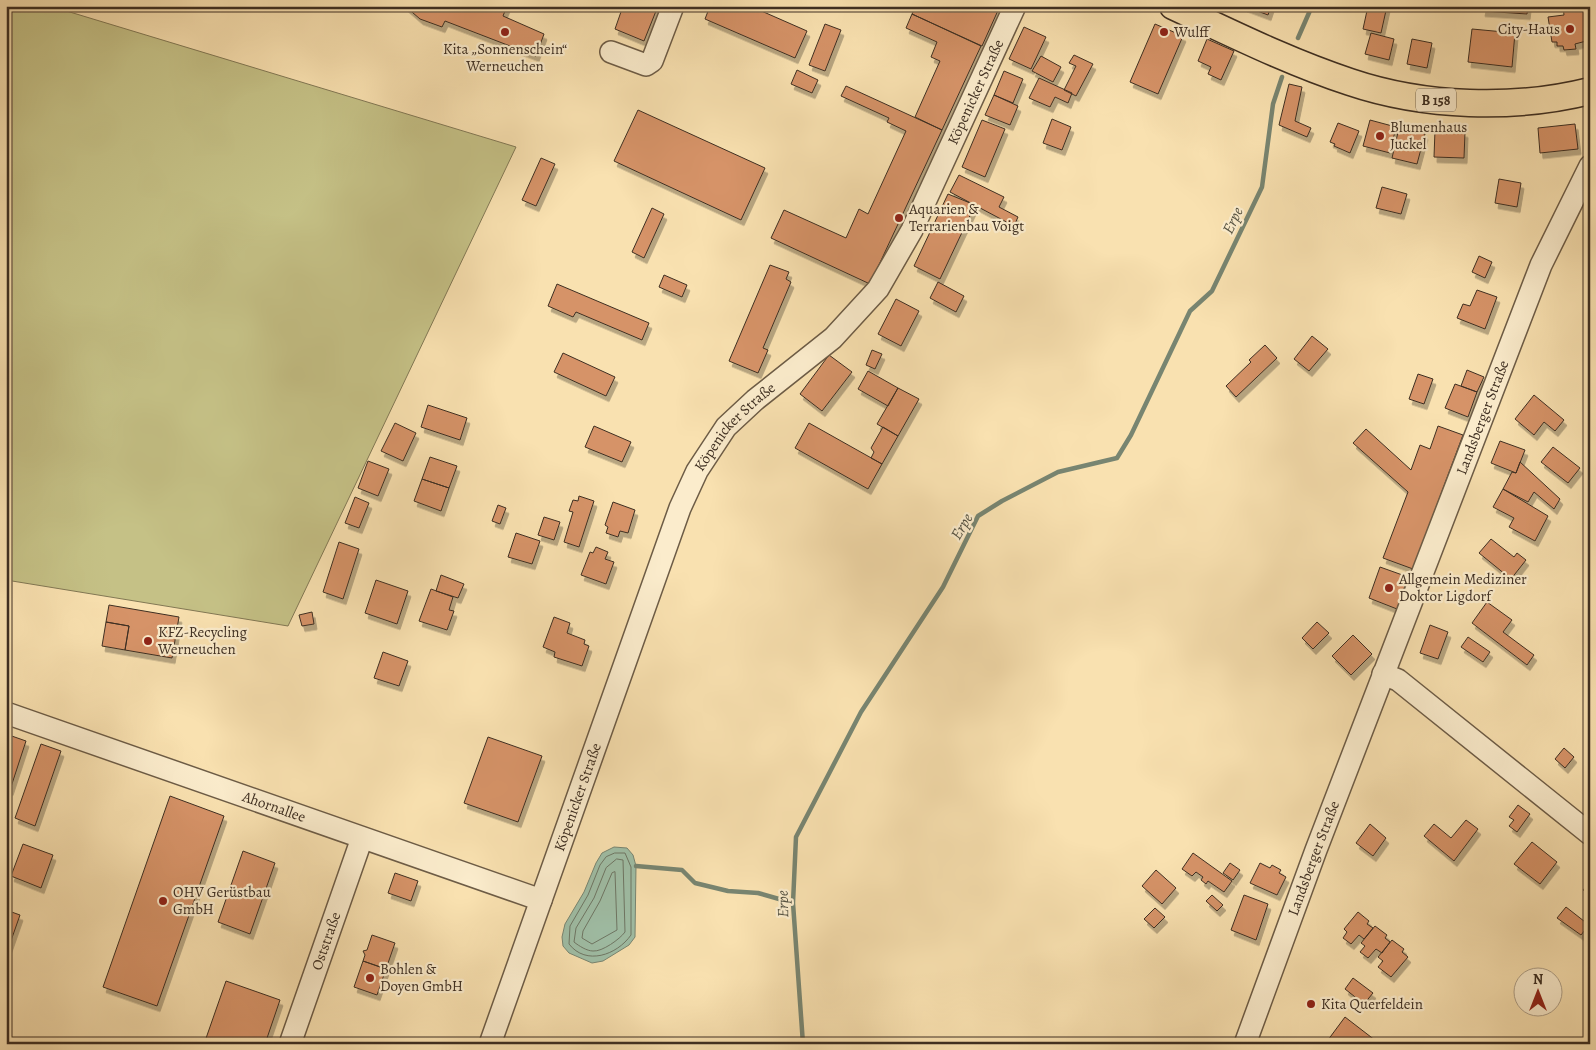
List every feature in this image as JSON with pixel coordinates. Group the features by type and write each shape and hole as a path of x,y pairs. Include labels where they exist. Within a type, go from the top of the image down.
{"main road":[{"name":"B 158","path":"1173,6 1287,58 1352,83 1385,92 1444,100 1511,102 1590,92"}],"street":[{"path":"612,52 646,65 652,60 673,6"},
{"name":"Köpenicker Straße","path":"490,1044 676,517 697,471 713,444 736,416 833,338 878,289 912,230 1015,6"},
{"name":"Landsberger Straße","path":"1245,1044 1541,265 1590,166"},
{"path":"1384,674 1398,680 1590,834"},
{"name":"Ahornallee","path":"6,713 541,900"},
{"name":"Oststraße","path":"290,1044 362,838"}],"shaded area":[{"path":"6,6 50,6 516,147 288,626 6,580"}],"water":[{"path":"614,847 627,848 633,855 636,866 635,937 629,945 603,961 592,963 569,953 563,946 562,937 565,924 584,892 596,863 602,853"}],"building":[{"name":"Kita „Sonnenschein“ Werneuchen","path":"405,6 507,6 503,16 544,34 536,56 445,21 442,27 420,19"},
{"path":"623,6 658,6 644,41 615,29"},
{"path":"710,6 750,6 807,31 795,58 705,19"},
{"path":"916,6 952,6 962,11 964,6 1000,6 982,46 912,14"},
{"path":"1244,6 1271,6 1268,15"},
{"path":"1368,6 1387,6 1381,33 1363,29"},
{"path":"1483,6 1528,6 1527,14 1482,11"},
{"name":"City-Haus","path":"1563,6 1578,6 1590,15 1590,40 1575,44 1576,49 1564,50 1563,46 1557,46 1557,42 1552,42 1548,17 1564,15"},
{"path":"912,14 981,46 942,130 915,117 940,61 931,57 937,42 906,28"},
{"path":"825,24 841,30 825,71 809,65"},
{"path":"1155,24 1183,36 1158,94 1130,82"},
{"path":"1024,27 1046,37 1031,69 1009,59"},
{"path":"1472,29 1515,33 1512,67 1468,62"},
{"path":"1371,33 1394,39 1389,60 1365,54"},
{"path":"1207,39 1234,51 1221,80 1208,74 1211,67 1198,61"},
{"path":"1412,39 1432,43 1427,68 1407,64"},
{"path":"1074,55 1093,64 1076,96 1064,90 1076,66 1069,63"},
{"path":"1041,56 1061,67 1053,82 1032,71"},
{"path":"797,70 818,80 812,93 791,84"},
{"path":"1004,71 1023,79 1013,103 994,95"},
{"path":"1039,78 1072,93 1068,103 1055,97 1050,107 1029,98"},
{"path":"1289,84 1302,87 1295,121 1311,128 1307,137 1279,125"},
{"path":"846,86 942,130 870,284 771,238 784,210 846,238 859,209 868,214 906,131 887,122 889,118 841,96"},
{"path":"994,95 1018,106 1010,125 985,115"},
{"path":"638,110 765,168 741,220 614,161"},
{"path":"1052,119 1071,127 1062,150 1043,143"},
{"path":"982,120 1005,129 985,177 962,167"},
{"name":"Blumenhaus Juckel","path":"1370,120 1396,127 1390,153 1363,146"},
{"path":"1338,123 1359,131 1350,153 1334,146 1335,144 1330,142"},
{"path":"1575,124 1578,149 1540,153 1538,128"},
{"path":"1399,128 1425,134 1417,164 1392,158"},
{"path":"1435,130 1465,132 1464,158 1434,157"},
{"path":"541,158 555,164 536,206 522,200"},
{"path":"959,175 1004,197 999,207 1018,217 1014,226 950,192"},
{"path":"1499,179 1521,183 1517,207 1495,203"},
{"path":"1382,187 1407,194 1401,214 1376,208"},
{"path":"948,194 975,205 940,279 914,266"},
{"path":"652,208 664,214 644,258 632,252"},
{"path":"1479,256 1492,262 1485,278 1472,272"},
{"path":"770,265 789,272 786,279 791,282 763,348 768,350 758,373 729,361"},
{"path":"664,275 687,285 682,297 659,287"},
{"path":"938,282 964,296 956,312 930,298"},
{"path":"557,284 649,323 642,340 576,312 573,317 548,306"},
{"path":"1477,290 1497,297 1485,329 1457,318 1463,304 1470,306"},
{"path":"896,299 919,311 901,346 878,334"},
{"path":"1312,336 1328,349 1309,371 1294,359"},
{"path":"1265,345 1277,358 1236,397 1226,386 1251,362 1249,360"},
{"path":"872,350 882,354 875,369 866,365"},
{"path":"563,353 615,377 606,396 554,372"},
{"path":"829,355 852,372 822,411 800,394"},
{"path":"1467,370 1484,377 1477,392 1461,386"},
{"path":"868,371 898,388 888,406 858,389"},
{"path":"1418,374 1433,379 1424,404 1409,399"},
{"path":"1455,384 1477,392 1468,417 1445,408"},
{"path":"898,388 919,399 898,436 877,424"},
{"path":"1534,395 1564,420 1555,431 1544,422 1534,435 1515,419"},
{"path":"428,405 467,418 460,440 421,427"},
{"path":"395,423 416,433 403,461 381,451"},
{"path":"809,423 882,464 868,489 795,448"},
{"path":"594,426 631,442 622,462 585,447"},
{"path":"1438,426 1463,435 1413,569 1383,558 1408,492 1353,443 1366,429 1411,470 1420,445 1430,449"},
{"path":"883,427 898,436 882,464 871,458 874,452 871,448"},
{"path":"1500,441 1525,450 1516,473 1491,463"},
{"path":"1553,447 1580,468 1568,483 1541,462"},
{"path":"430,457 457,466 449,488 422,479"},
{"path":"368,461 389,469 378,496 358,488"},
{"path":"1520,462 1560,499 1554,509 1534,492 1528,502 1503,489 1512,472 1516,473"},
{"path":"422,479 449,488 441,511 414,501"},
{"path":"1503,489 1548,516 1535,541 1509,527 1514,518 1493,507"},
{"path":"579,496 594,501 579,547 564,542 573,512 569,511 573,500 578,501"},
{"path":"355,497 369,503 359,528 345,523"},
{"path":"613,502 635,510 628,533 620,531 618,537 606,533 608,527 605,525"},
{"path":"498,505 506,508 500,524 492,521"},
{"path":"544,517 560,522 554,540 538,535"},
{"path":"516,533 540,541 532,564 508,557"},
{"path":"1491,539 1514,557 1517,553 1526,560 1511,579 1479,553"},
{"path":"339,542 359,549 343,599 323,592"},
{"path":"596,547 608,552 605,559 614,562 606,584 581,575 590,552 593,553"},
{"name":"Allgemein Mediziner Doktor Ligdorf","path":"1380,567 1408,577 1397,609 1369,598"},
{"path":"441,575 464,584 458,598 436,591"},
{"path":"376,580 408,591 397,624 365,613"},
{"path":"431,589 453,597 449,610 454,611 447,630 419,621"},
{"path":"1487,602 1512,620 1503,632 1534,655 1527,665 1472,623"},
{"path":"109,605 179,617 172,658 125,650 129,626 106,622"},
{"path":"312,612 314,624 302,626 299,615"},
{"path":"554,617 570,623 567,633 585,640 584,644 589,646 582,666 554,657 555,652 543,647"},
{"path":"106,622 129,626 125,650 102,646"},
{"path":"1317,622 1329,633 1313,649 1302,638"},
{"path":"1430,625 1448,632 1438,659 1420,653"},
{"path":"1353,635 1372,654 1351,675 1332,656"},
{"path":"1468,637 1490,652 1483,662 1461,647"},
{"path":"383,652 408,661 399,686 374,678"},
{"path":"6,734 26,741 10,790 6,788"},
{"path":"488,737 542,756 518,822 464,803"},
{"path":"41,744 61,751 35,826 15,818"},
{"path":"1564,748 1574,757 1565,768 1555,759"},
{"name":"OHV Gerüstbau GmbH","path":"170,796 224,816 157,1006 103,987"},
{"path":"1518,805 1530,814 1517,832 1509,826 1514,820 1509,817"},
{"path":"1466,820 1478,829 1454,861 1424,836 1434,824 1451,838"},
{"path":"1370,824 1386,838 1373,856 1356,843"},
{"path":"1532,842 1557,862 1540,884 1514,864"},
{"path":"23,844 53,855 41,888 11,876"},
{"path":"243,851 275,863 250,934 218,922"},
{"path":"1193,853 1232,881 1224,892 1208,881 1206,884 1201,880 1203,877 1196,872 1192,876 1182,869"},
{"path":"1230,863 1240,870 1233,880 1223,873"},
{"path":"1260,863 1270,868 1272,865 1281,870 1279,873 1286,877 1277,895 1250,883"},
{"path":"1156,870 1176,888 1162,904 1142,886"},
{"path":"395,873 418,881 411,901 388,893"},
{"path":"1590,882 1590,895 1583,890"},
{"path":"1212,895 1223,905 1217,911 1206,901"},
{"path":"1244,895 1268,904 1256,940 1231,930"},
{"path":"1566,907 1589,925 1581,935 1557,918"},
{"path":"1155,908 1165,917 1154,928 1144,919"},
{"path":"6,910 20,915 6,955"},
{"path":"1358,912 1369,921 1367,924 1373,928 1364,939 1359,935 1351,944 1343,938 1347,932 1344,929"},
{"path":"1375,926 1387,935 1385,938 1390,942 1382,953 1376,949 1368,958 1360,952 1365,946 1361,943"},
{"path":"372,935 395,943 386,969 363,961 365,955 363,951 367,950"},
{"path":"1392,940 1404,949 1402,952 1408,957 1391,977 1378,967 1383,961 1378,957"},
{"name":"Bohlen & Doyen GmbH","path":"363,961 386,969 377,995 354,987"},
{"path":"1353,978 1373,993 1364,1004 1345,989"},
{"path":"226,981 280,1000 265,1044 204,1044"},
{"path":"1345,1017 1380,1044 1325,1044"}],"waterway":[{"name":"Erpe","path":"1298,38 1312,6"},
{"name":"Erpe","path":"803,1044 793,903 796,837 861,712 943,587 978,516 1002,501 1058,472 1117,458 1131,435 1190,311 1212,291 1262,187 1273,104 1282,77"},
{"path":"636,866 682,870 695,883 728,891 758,893 793,903"}],"place":[{"name":"City-Haus","path":"1570,29"},
{"name":"Kita „Sonnenschein“ Werneuchen","path":"505,32"},
{"name":"Wulff","path":"1164,32"},
{"name":"Blumenhaus Juckel","path":"1380,136"},
{"name":"Aquarien & Terrarienbau Voigt","path":"899,218"},
{"name":"Allgemein Mediziner Doktor Ligdorf","path":"1389,588"},
{"name":"KFZ-Recycling Werneuchen","path":"148,641"},
{"name":"OHV Gerüstbau GmbH","path":"163,901"},
{"name":"Bohlen & Doyen GmbH","path":"370,978"},
{"name":"Kita Querfeldein","path":"1311,1004"}]}
